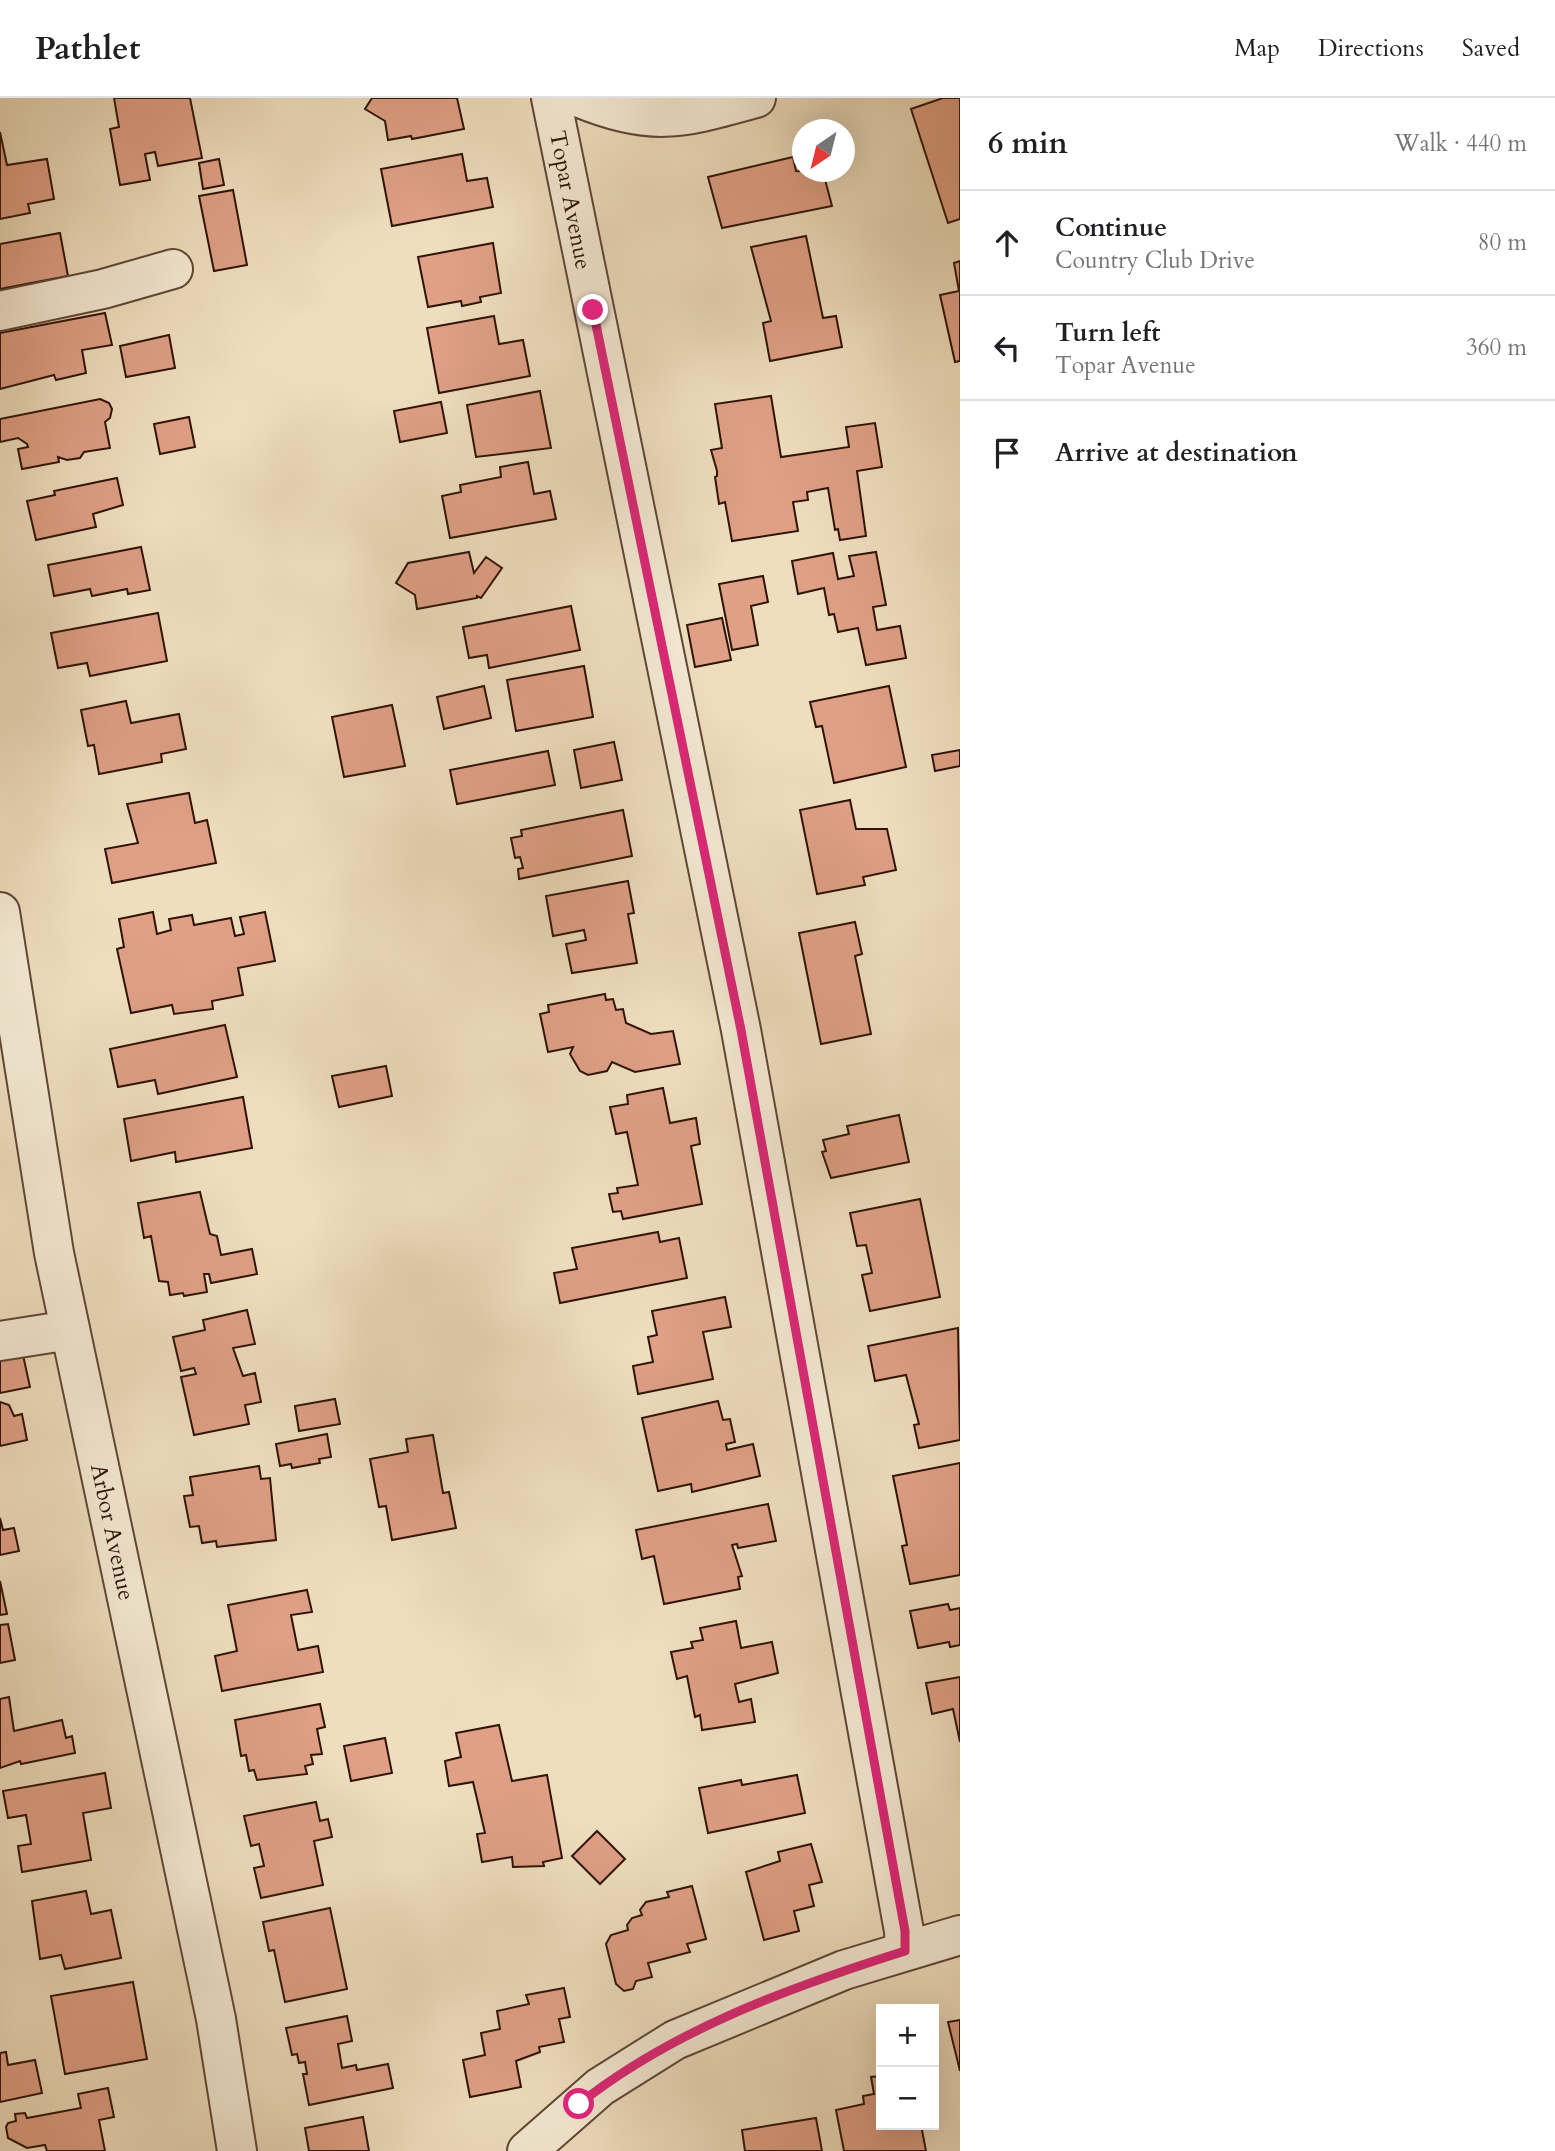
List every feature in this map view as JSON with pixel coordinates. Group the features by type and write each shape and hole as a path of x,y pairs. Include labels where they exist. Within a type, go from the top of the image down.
{"street":[{"name":"Topar Avenue","path":"551,98 741,1030 905,1931 905,1951"},
{"path":"580,98 615,112 647,118 683,118 756,98"},
{"path":"0,311 103,289 173,269"},
{"name":"Arbor Avenue","path":"0,912 54,1253 216,2019 237,2151"},
{"path":"0,1341 70,1330"},
{"path":"527,2151 600,2087 675,2040 844,1970 960,1936"}],"building":[{"path":"114,98 190,98 202,158 158,166 155,152 145,154 150,180 120,185 110,129 119,127"},
{"path":"372,98 457,98 464,129 412,139 411,136 388,140 385,121 365,109"},
{"path":"943,98 960,98 960,219 948,223 911,109"},
{"path":"0,132 7,165 47,159 54,199 28,204 30,213 0,219"},
{"path":"462,154 467,181 487,178 493,207 392,226 381,169"},
{"path":"792,157 792,182 826,182 832,206 722,228 708,177"},
{"path":"219,159 224,185 203,189 199,163"},
{"path":"233,190 247,265 214,271 199,196"},
{"path":"60,233 68,276 0,289 0,244"},
{"path":"806,236 823,318 836,316 842,347 770,361 763,323 771,321 751,247"},
{"path":"493,243 501,293 480,297 481,302 462,306 461,301 428,307 418,257"},
{"path":"960,261 960,361 955,362 940,295 959,291 954,263"},
{"path":"105,313 112,345 82,350 86,373 56,380 54,375 0,389 0,333"},
{"path":"494,316 499,344 523,340 530,376 439,393 427,328"},
{"path":"169,335 175,368 126,377 120,346"},
{"path":"540,391 551,448 476,457 467,405"},
{"path":"771,396 781,457 849,447 846,427 875,423 882,467 857,471 866,536 840,540 838,529 835,530 828,488 807,492 808,500 793,502 798,531 732,541 725,502 719,504 715,477 717,471 711,450 722,448 715,404"},
{"path":"100,399 109,403 112,409 110,418 105,422 110,448 84,452 80,458 67,460 58,457 59,462 22,469 18,449 28,447 27,444 18,438 0,442 0,419"},
{"path":"441,402 447,433 400,442 394,411"},
{"path":"189,417 195,447 160,454 154,424"},
{"path":"528,462 534,494 550,491 556,519 450,538 442,496 461,492 460,485 501,477 500,467"},
{"path":"117,478 123,505 93,514 96,527 36,540 27,501 55,495 54,491"},
{"path":"141,547 150,590 128,594 127,589 92,596 90,589 54,596 48,565"},
{"path":"469,552 474,573 486,557 502,568 481,598 477,596 417,609 415,595 396,583 408,563"},
{"path":"876,552 886,605 873,607 877,630 900,626 906,658 866,665 858,628 838,632 834,614 829,615 824,588 798,594 792,561 833,553 838,579 854,576 849,556"},
{"path":"763,576 768,602 751,606 758,645 732,650 719,584"},
{"path":"571,606 580,650 489,668 487,655 469,658 463,627"},
{"path":"158,613 167,661 90,676 87,663 58,668 51,633"},
{"path":"722,618 731,660 695,667 687,625"},
{"path":"584,666 593,717 516,731 507,680"},
{"path":"484,686 491,718 444,729 437,697"},
{"path":"889,686 906,767 834,783 822,726 816,727 810,702"},
{"path":"126,701 131,723 179,714 186,749 161,754 162,762 99,774 94,745 88,746 81,710"},
{"path":"392,705 405,766 344,777 332,717"},
{"path":"614,742 622,780 581,788 574,750"},
{"path":"960,750 960,766 935,771 932,755"},
{"path":"548,751 555,785 457,804 450,770"},
{"path":"189,793 195,823 207,820 216,863 112,883 105,849 138,843 127,804"},
{"path":"850,800 856,829 887,829 896,870 863,877 865,885 817,894 800,810"},
{"path":"623,810 632,856 519,879 518,869 523,868 520,857 515,858 511,838 522,836 521,830"},
{"path":"628,881 634,913 628,914 637,963 572,973 566,944 586,940 584,930 553,936 546,896"},
{"path":"153,912 157,934 171,930 169,919 192,915 194,925 231,918 235,936 244,934 240,917 265,912 275,961 238,968 243,995 212,1001 213,1009 174,1014 172,1005 131,1013 117,949 124,947 119,919"},
{"path":"855,922 862,954 855,956 871,1034 821,1044 799,933"},
{"path":"605,994 606,1000 613,999 616,1010 623,1009 626,1023 651,1034 673,1031 680,1064 635,1072 612,1062 607,1071 588,1075 580,1071 570,1054 573,1047 548,1052 540,1014 549,1012 548,1005"},
{"path":"225,1025 237,1077 158,1094 155,1080 118,1087 110,1049"},
{"path":"386,1066 392,1096 339,1107 332,1076"},
{"path":"663,1088 670,1123 696,1118 700,1144 691,1146 702,1204 623,1219 621,1211 613,1212 609,1194 618,1193 617,1188 638,1185 627,1132 616,1134 610,1107 628,1104 627,1095"},
{"path":"243,1097 252,1148 176,1162 175,1152 131,1161 124,1119"},
{"path":"899,1115 909,1162 831,1178 822,1152 826,1151 823,1140 849,1134 847,1126"},
{"path":"200,1192 210,1234 217,1236 221,1255 252,1249 257,1274 211,1283 209,1274 204,1274 207,1292 184,1296 183,1293 170,1295 168,1282 159,1281 151,1236 144,1238 138,1203"},
{"path":"920,1199 940,1297 870,1311 862,1275 872,1273 866,1245 857,1246 850,1213"},
{"path":"658,1232 660,1242 679,1238 687,1278 560,1303 554,1273 577,1269 572,1248"},
{"path":"725,1297 731,1327 703,1332 713,1379 638,1394 633,1366 653,1362 648,1337 657,1335 652,1311"},
{"path":"247,1310 255,1344 233,1348 243,1376 255,1373 261,1402 245,1405 249,1424 194,1435 181,1377 196,1374 194,1368 181,1371 173,1337 205,1330 203,1320"},
{"path":"958,1328 960,1440 919,1448 914,1425 919,1424 906,1375 875,1381 868,1346"},
{"path":"23,1355 30,1387 0,1393 0,1359"},
{"path":"335,1399 340,1424 299,1431 295,1406"},
{"path":"718,1401 723,1420 730,1419 735,1442 726,1444 727,1450 753,1444 760,1476 692,1492 691,1484 658,1491 642,1418"},
{"path":"0,1402 9,1405 14,1416 22,1414 27,1440 0,1446"},
{"path":"327,1434 331,1457 319,1459 320,1463 292,1468 291,1464 280,1466 276,1444"},
{"path":"433,1435 443,1493 449,1492 456,1528 392,1540 386,1506 379,1507 370,1459 408,1452 406,1439"},
{"path":"960,1463 960,1575 910,1584 902,1546 907,1545 893,1476"},
{"path":"259,1466 261,1479 270,1478 276,1540 217,1547 216,1541 202,1543 199,1526 190,1527 184,1496 193,1495 190,1477"},
{"path":"768,1504 776,1541 738,1548 737,1544 732,1545 742,1576 738,1577 740,1589 664,1604 654,1556 642,1559 636,1530"},
{"path":"0,1518 3,1530 14,1528 19,1551 0,1555"},
{"path":"0,1581 7,1614 0,1615"},
{"path":"307,1590 312,1612 291,1615 298,1650 318,1646 323,1672 222,1691 215,1656 237,1651 228,1605"},
{"path":"948,1604 950,1610 960,1608 960,1645 950,1647 949,1642 918,1648 910,1611"},
{"path":"736,1621 741,1648 772,1642 778,1673 735,1684 739,1702 751,1699 755,1722 702,1730 700,1715 695,1717 687,1676 677,1679 671,1652 693,1648 691,1642 703,1640 700,1628"},
{"path":"8,1624 15,1660 0,1663 0,1625"},
{"path":"960,1677 960,1742 953,1709 932,1714 926,1683"},
{"path":"9,1697 14,1731 62,1720 66,1738 72,1736 75,1753 21,1764 20,1761 0,1768 0,1699"},
{"path":"320,1704 325,1727 317,1729 322,1754 311,1755 313,1764 305,1766 307,1774 257,1780 254,1770 249,1771 246,1755 241,1756 235,1720"},
{"path":"499,1725 512,1781 547,1775 562,1858 543,1862 544,1866 513,1867 512,1857 482,1862 477,1834 485,1833 473,1782 449,1786 445,1761 461,1757 456,1733"},
{"path":"385,1738 392,1773 351,1781 344,1746"},
{"path":"105,1773 111,1808 83,1813 91,1860 22,1872 18,1846 31,1844 26,1815 8,1818 3,1791"},
{"path":"797,1775 805,1813 708,1833 699,1788 741,1780 742,1785"},
{"path":"316,1802 320,1821 328,1819 332,1837 314,1841 323,1885 261,1898 254,1868 264,1866 259,1844 251,1846 244,1816"},
{"path":"597,1831 625,1859 600,1884 572,1856"},
{"path":"811,1844 822,1882 809,1885 814,1906 794,1911 799,1931 764,1940 746,1872 780,1861 778,1852"},
{"path":"692,1886 706,1939 687,1944 690,1952 648,1963 652,1977 636,1981 633,1989 624,1991 616,1984 606,1944 611,1935 628,1930 627,1925 632,1918 642,1915 640,1910 646,1902 669,1897 667,1892"},
{"path":"86,1891 91,1914 111,1910 121,1958 65,1969 61,1955 40,1959 32,1901"},
{"path":"330,1908 347,1989 285,2002 274,1950 269,1951 263,1922"},
{"path":"133,1982 147,2059 65,2074 51,1996"},
{"path":"564,1988 570,2017 559,2019 564,2042 539,2047 540,2052 516,2061 521,2087 470,2097 463,2060 485,2055 481,2033 500,2029 497,2011 529,2004 526,1995"},
{"path":"347,2016 352,2041 338,2044 342,2068 356,2065 357,2070 388,2064 393,2088 309,2105 303,2074 307,2074 305,2062 299,2063 297,2054 292,2055 286,2028"},
{"path":"960,2020 960,2071 948,2022"},
{"path":"6,2052 8,2065 35,2060 42,2093 0,2102 0,2053"},
{"path":"876,2076 876,2130 922,2130 926,2151 844,2151 836,2110 864,2104 863,2096 874,2094 871,2077"},
{"path":"108,2088 114,2117 99,2120 105,2151 47,2151 45,2145 27,2148 8,2138 6,2127 8,2123 16,2121 15,2114 25,2113 27,2118 81,2108 78,2094"},
{"path":"363,2117 369,2151 309,2151 305,2128"},
{"path":"816,2118 822,2151 745,2151 742,2130"}],"route":[{"path":"579,2104 643,2058 675,2040 844,1970 905,1951 905,1931 741,1030 593,310"}]}
